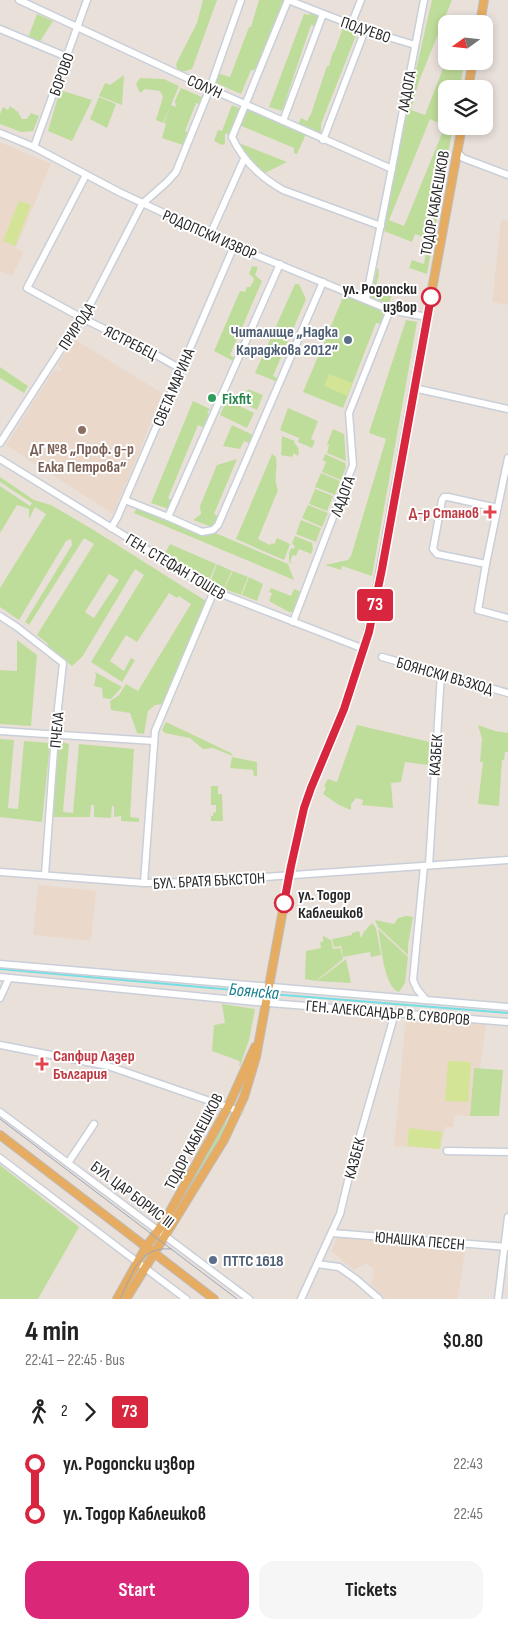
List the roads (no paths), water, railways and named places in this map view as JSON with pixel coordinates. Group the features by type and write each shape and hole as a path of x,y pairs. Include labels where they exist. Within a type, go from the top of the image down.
{"main road":[{"path":"482,15 484,0"},
{"name":"ТОДОР КАБЛЕШКОВ","path":"117,1299 146,1247 162,1233 224,1140 238,1111 256,1057 257,1043 298,833 311,788 344,709 364,648 382,569 460,135"},
{"name":"ТОДОР КАБЛЕШКОВ","path":"126,1299 154,1253 162,1233 228,1107 257,1043"},
{"name":"БУЛ. ЦАР БОРИС III","path":"0,1135 214,1299"}],"street":[{"name":"СОЛУН","path":"19,0 323,140 392,169"},
{"name":"БОРОВО","path":"34,147 87,0"},
{"path":"142,204 176,172 210,88 241,0"},
{"path":"288,0 232,137 244,159 261,176 283,190 381,226"},
{"name":"ПОДУЕВО","path":"288,0 304,3 324,14 365,30 415,45"},
{"path":"351,25 361,0"},
{"name":"ЛАДОГА","path":"366,299 424,0"},
{"path":"283,121 324,14"},
{"path":"0,29 66,57"},
{"path":"323,140 365,30"},
{"name":"РОДОПСКИ ИЗВОР","path":"0,133 34,147 142,204 234,246 390,310 427,317"},
{"path":"457,152 463,158 508,175"},
{"path":"210,235 244,159"},
{"name":"ЯСТРЕБЕЦ","path":"86,175 27,288 181,369"},
{"name":"ПРИРОДА","path":"0,443 82,318 142,204"},
{"name":"СВЕТА МАРИНА","path":"111,528 125,500 234,246"},
{"path":"168,517 280,264"},
{"path":"125,500 202,532 213,530 218,525 323,282"},
{"name":"ЛАДОГА","path":"292,622 353,465 349,413 390,310"},
{"path":"414,388 508,409"},
{"path":"508,458 478,610 508,618"},
{"name":"ГЕН. СТЕФАН ТОШЕВ","path":"0,459 214,592 364,648"},
{"path":"486,564 435,552 433,549 442,500 444,497 448,497 497,508"},
{"path":"144,883 154,741 158,725 214,592"},
{"name":"ПЧЕЛА","path":"0,616 63,663 55,735 45,876"},
{"name":"БОЯНСКИ ВЪЗХОД","path":"382,657 508,693"},
{"name":"КАЗБЕК","path":"426,1000 417,990 413,980 426,866 441,674"},
{"path":"0,731 154,741"},
{"name":"БУЛ. БРАТЯ БЪКСТОН","path":"0,872 144,883 194,882 508,860"},
{"name":"ГЕН. АЛЕКСАНДЪР В. СУВОРОВ","path":"0,964 268,994 395,1013 508,1022"},
{"name":"ГЕН. АЛЕКСАНДЪР В. СУВОРОВ","path":"0,977 268,994 426,1000 508,1007"},
{"path":"0,998 9,978"},
{"name":"КАЗБЕК","path":"301,1299 340,1214 353,1160 395,1013"},
{"path":"0,1044 108,1066 238,1111"},
{"name":"БУЛ. ЦАР БОРИС III","path":"0,1112 249,1299"},
{"path":"68,1163 94,1124"},
{"path":"448,1151 508,1152"},
{"path":"0,1158 186,1299"},
{"path":"498,1299 506,1247 508,1217"},
{"name":"ЮНАШКА ПЕСЕН","path":"332,1233 506,1247"},
{"path":"317,1264 339,1267 379,1299"}],"waterway":[{"name":"Боянска","path":"0,969 266,993"},
{"name":"Боянска","path":"271,994 508,1013"}],"tram line":[{"path":"0,1119 237,1299"},
{"path":"120,1299 133,1271 144,1257 160,1249 171,1249"}],"place":[{"name":"ул. Родопски извор","path":"431,297"},
{"name":"Читалище „Надка Караджова 2012“","path":"348,340"},
{"name":"Fixfit","path":"212,398"},
{"name":"ДГ №8 „Проф. д-р Елка Петрова“","path":"82,430"},
{"name":"Д-р Станов","path":"490,512"},
{"name":"ул. Тодор Каблешков","path":"284,903"},
{"name":"Сапфир Лазер България","path":"42,1064"},
{"name":"ПТТС 1618","path":"213,1260"}]}
